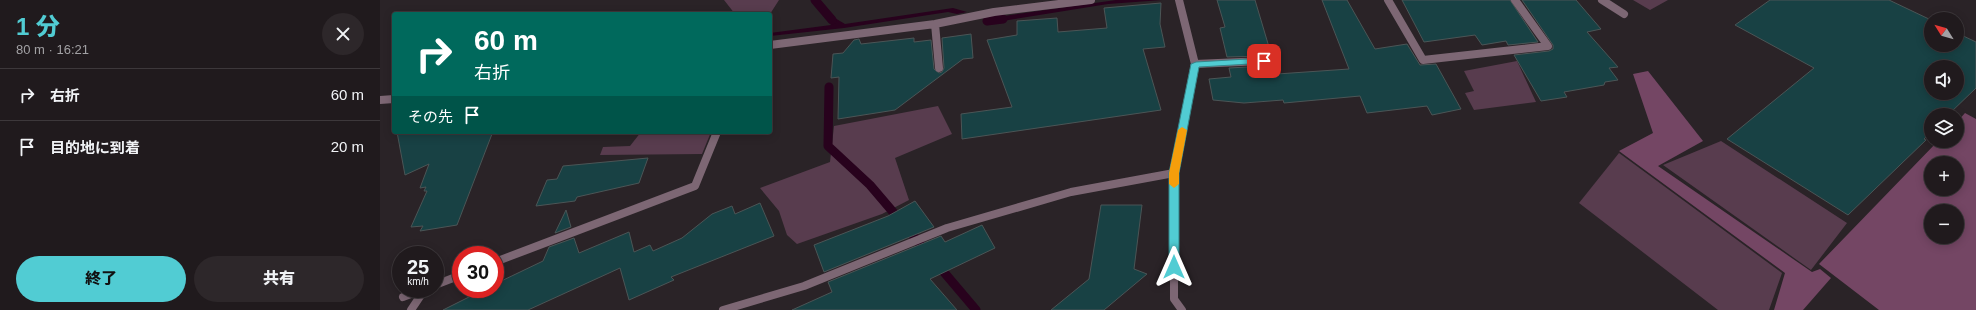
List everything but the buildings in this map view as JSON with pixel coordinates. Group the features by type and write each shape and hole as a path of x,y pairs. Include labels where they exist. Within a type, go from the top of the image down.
{"street":[{"path":"772,45 935,24 994,12 1091,0"},
{"path":"1179,0 1196,64 1174,173 1174,299 1182,310"},
{"path":"1388,0 1423,60 1548,46 1514,0"},
{"path":"1602,0 1624,14"},
{"path":"935,24 939,68"},
{"path":"1196,64 1264,61"},
{"path":"380,100 392,99"},
{"path":"504,259 696,186 716,134"},
{"path":"723,310 804,286 948,228 1071,192 1174,173"},
{"path":"411,310 418,298"}],"shaded area":[{"path":"724,0 779,0 771,12 733,12"},
{"path":"1116,0 1162,0 1108,4 990,23 990,18"},
{"path":"1633,0 1668,0 1650,10"},
{"path":"953,8 967,12 957,14 948,12 844,28 772,36 772,33 831,25 823,11 845,24"},
{"path":"1517,61 1536,102 1474,110 1465,93 1474,91 1464,71"},
{"path":"1648,71 1703,141 1658,166 1812,272 1820,269 1831,278 1803,310 1774,310 1785,273 1619,151 1653,133 1633,74"},
{"path":"938,106 952,134 895,158 909,200 882,214 797,244 787,235 779,211 760,188 830,162 834,126"},
{"path":"1965,113 1976,119 1976,310 1879,310 1819,264 1931,148 1964,148 1964,114"},
{"path":"639,134 710,134 702,154 600,155 603,147 630,146"},
{"path":"1721,141 1847,223 1811,270 1663,165"},
{"path":"1619,153 1782,273 1769,310 1718,310 1579,203"}],"waterway":[{"path":"815,0 832,20"},
{"path":"987,21 1003,19"},
{"path":"829,87 828,146 870,185 922,246"},
{"path":"937,264 976,310"}],"slow traffic":[{"path":"1174,184 1174,173 1182,130"}],"route":[{"path":"1174,267 1174,173 1196,64 1264,61"}]}
